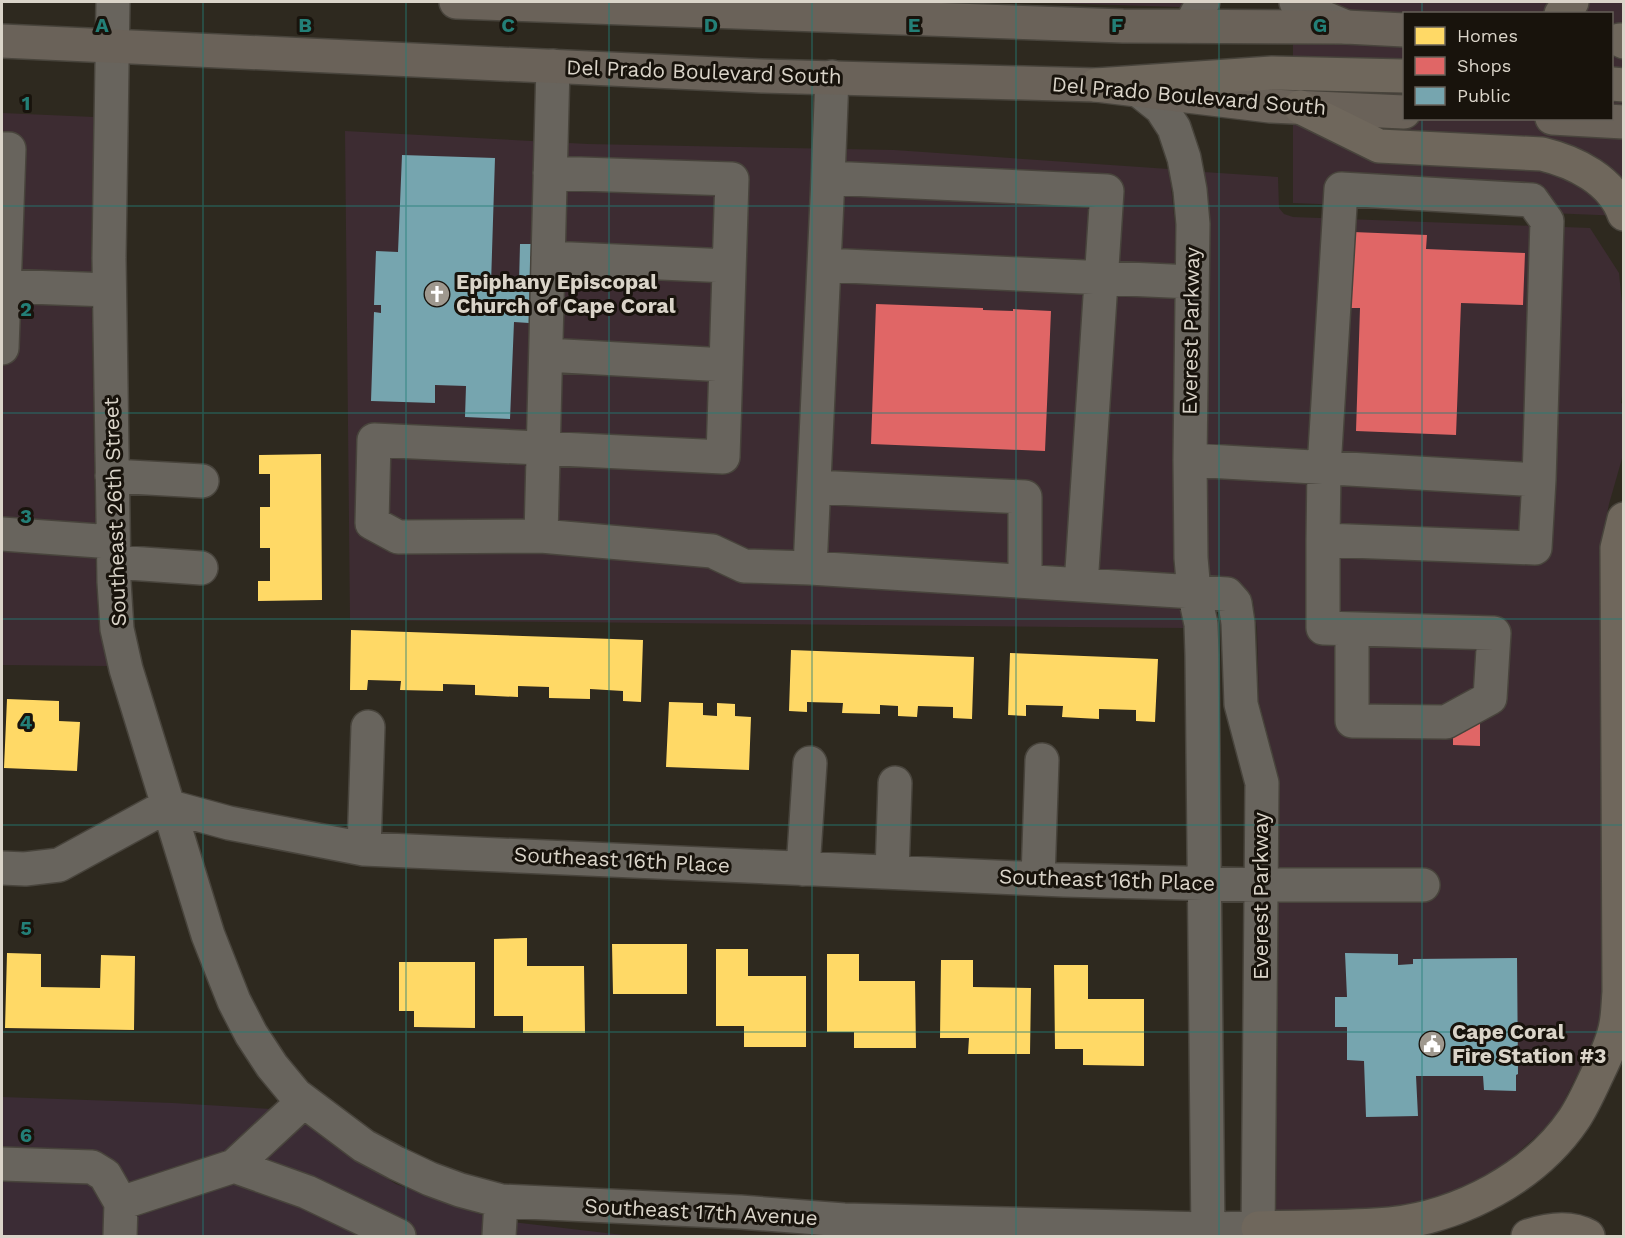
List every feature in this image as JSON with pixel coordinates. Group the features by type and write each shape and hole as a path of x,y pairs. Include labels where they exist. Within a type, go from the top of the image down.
{"highway":[{"path":"1096,85 1272,73 1403,75"},
{"path":"1299,107 1379,146 1542,154 1559,158 1591,175 1604,185 1623,214"},
{"path":"1258,1232 1390,1224 1424,1217 1481,1199 1507,1184 1555,1143 1574,1119 1592,1087 1607,1055 1616,1026 1619,992 1617,548 1623,519"},
{"path":"1528,1236 1563,1230 1588,1236"}],"main road":[{"path":"456,2 941,10 1123,26 1197,14 1403,30"},
{"name":"Del Prado Boulevard South","path":"2,41 553,66 1096,85 1270,106 1403,112"},
{"path":"1587,120 1623,122"}],"street":[{"name":"Southeast 26th Street","path":"113,2 109,290 113,552 117,629 126,669 208,935 234,1001 251,1034 272,1066"},
{"path":"1296,2 1313,13 1346,27"},
{"path":"541,536 553,66"},
{"path":"810,568 832,77"},
{"name":"Everest Parkway","path":"1137,89 1168,117 1184,158 1193,224 1191,558 1201,634 1210,1234"},
{"path":"2,148 9,149 2,348"},
{"path":"550,173 732,179 723,457 374,440 372,523 398,537 541,536 712,551 744,566 810,568 1194,592"},
{"path":"828,178 1107,191 1081,585"},
{"path":"1323,540 1535,548 1547,221 1532,200 1341,189 1324,468 1323,540 1323,628 1494,633 1490,698 1446,722 1352,721 1352,629"},
{"path":"548,258 729,266"},
{"path":"824,265 1192,282"},
{"path":"3,286 109,290"},
{"path":"546,355 726,364"},
{"path":"1190,460 1539,480"},
{"path":"112,476 202,481"},
{"path":"814,487 1025,497 1025,581"},
{"path":"2,534 201,568"},
{"name":"Everest Parkway","path":"1194,592 1227,594 1235,603 1238,623 1241,704 1262,783 1258,1232"},
{"path":"364,849 368,727"},
{"path":"1038,879 1042,760"},
{"path":"804,869 810,763"},
{"path":"892,872 895,783"},
{"path":"2,868 25,869 58,865 167,806"},
{"name":"Southeast 16th Place","path":"167,806 229,823 364,849 1038,879 1262,885 1423,885"},
{"name":"Southeast 17th Avenue","path":"272,1066 296,1095 364,1146 450,1187 501,1201 740,1212 844,1228 1210,1234 1258,1232"},
{"path":"121,1203 234,1166 304,1101"},
{"path":"2,1164 92,1167 105,1175 121,1203 120,1236"},
{"path":"234,1166 307,1192 399,1236"},
{"path":"499,1236 501,1201"}],"shaded area":[{"path":"1020,2 1184,2 1182,7"},
{"path":"1293,2 1623,2 1623,216 1293,203"},
{"path":"2,113 94,117 91,258 96,582 99,630 108,666 2,665"},
{"path":"345,131 588,144 894,150 1169,169 1175,224 1173,558 1177,607 1180,608 1184,628 350,620"},
{"path":"1204,172 1278,177 1279,208 1284,214 1293,217 1590,228 1619,273 1623,314 1621,403 1623,404 1623,455 1609,504 1600,549 1603,927 1599,1023 1590,1049 1559,1111 1541,1132 1496,1172 1473,1185 1419,1202 1388,1208 1276,1211 1280,783 1259,702 1257,629 1253,601 1241,584 1231,578 1210,576 1207,460 1210,224"},
{"path":"2,1097 289,1110 352,1157 396,1184 496,1220 623,1235 706,1236 2,1236"}],"building: Homes":[{"path":"321,454 322,600 258,601 258,581 270,581 270,548 260,548 260,507 270,507 270,474 259,474 259,455"},
{"path":"351,630 643,640 641,702 623,701 623,691 590,689 590,699 549,698 549,687 518,686 518,697 475,695 475,685 443,684 443,691 400,690 401,681 368,680 367,690 350,690"},
{"path":"791,650 974,657 972,719 953,718 953,707 918,706 917,717 898,716 898,706 880,705 880,714 842,713 843,703 807,702 807,712 789,711"},
{"path":"1010,653 1158,659 1155,722 1136,721 1136,710 1099,709 1099,719 1062,717 1063,706 1026,705 1026,716 1008,715"},
{"path":"7,699 59,701 59,721 80,722 77,771 4,768"},
{"path":"669,702 703,703 703,715 717,716 717,703 735,704 735,716 751,717 749,770 666,767"},
{"path":"527,938 527,966 584,966 585,1033 523,1033 523,1016 494,1016 494,939"},
{"path":"612,944 687,944 687,994 613,994"},
{"path":"716,949 748,949 748,976 806,976 806,1047 744,1047 744,1026 716,1026"},
{"path":"7,953 41,954 41,987 100,988 101,955 135,956 134,1030 5,1028"},
{"path":"827,954 859,954 859,981 915,981 916,1048 854,1048 854,1032 827,1032"},
{"path":"941,960 973,960 973,987 1031,988 1030,1054 968,1054 969,1038 940,1038"},
{"path":"399,962 475,962 475,1028 414,1027 414,1011 399,1011"},
{"path":"1054,965 1088,965 1088,999 1144,999 1144,1066 1083,1065 1083,1049 1055,1049"}],"building: Shops":[{"path":"1353,232 1427,235 1426,249 1525,253 1523,305 1461,303 1456,435 1356,431 1360,308 1350,308"},
{"path":"876,304 1051,311 1045,451 871,444"},
{"path":"1453,719 1480,719 1480,746 1453,745"}],"building: Public":[{"path":"402,155 495,158 491,284 519,285 520,244 531,244 529,323 514,322 510,419 465,417 466,386 435,385 435,403 371,401 374,312 381,313 381,305 374,305 376,251 398,252"},
{"name":"Cape Coral Fire Station #3","path":"1345,953 1398,954 1398,965 1413,964 1413,959 1517,958 1518,1074 1516,1075 1516,1091 1484,1090 1483,1076 1416,1076 1418,1116 1366,1117 1364,1061 1347,1060 1347,1027 1335,1027 1335,997 1347,997"}],"place":[{"name":"Epiphany Episcopal Church of Cape Coral","path":"437,294"},
{"name":"Cape Coral Fire Station #3","path":"1432,1044"}]}
